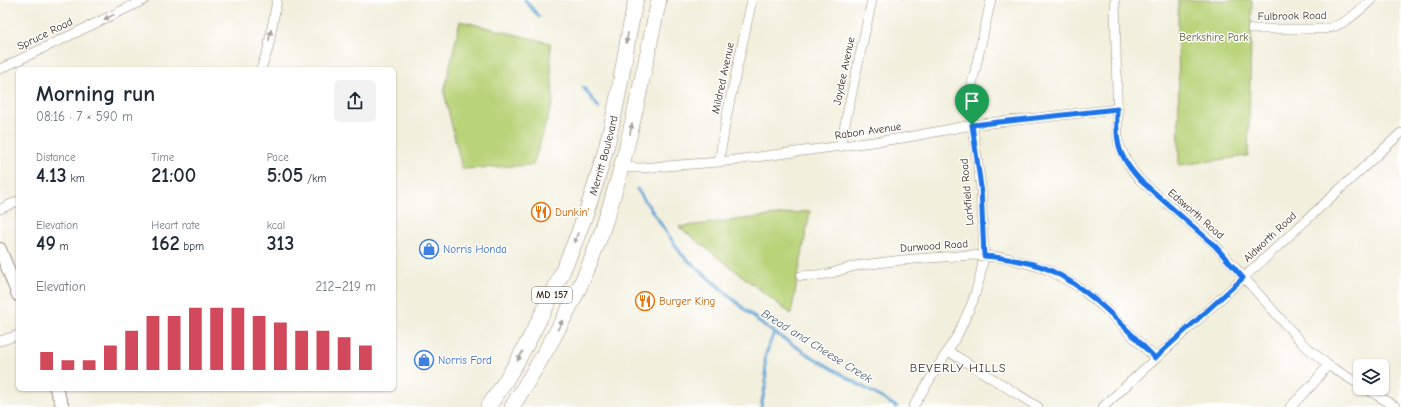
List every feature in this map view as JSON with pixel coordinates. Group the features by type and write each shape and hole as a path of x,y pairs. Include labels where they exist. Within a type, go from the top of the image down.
{"main road":[{"name":"Merritt Boulevard","path":"488,407 507,379 524,349 548,303 577,237 602,161 615,110 627,37 636,0"},
{"name":"Merritt Boulevard","path":"512,407 543,357 560,325 590,262 601,234 622,167 659,0"},
{"path":"615,110 618,119 611,156 622,167"},
{"path":"601,234 602,212 611,172 609,166 602,161"}],"street":[{"name":"Spruce Road","path":"0,69 144,0"},
{"path":"262,67 268,49 277,0"},
{"name":"Mildred Avenue","path":"719,162 727,114 752,0"},
{"name":"Jaydee Avenue","path":"840,147 872,0"},
{"name":"Larkfield Road","path":"913,407 948,351 968,314 977,290 984,256 981,187 972,125 970,99 990,0"},
{"name":"Edsworth Road","path":"1115,0 1118,141 1121,152 1132,171 1140,180 1215,246 1302,343 1328,365 1353,381"},
{"name":"Fulbrook Road","path":"1252,29 1333,28 1350,19 1371,0"},
{"name":"Rabon Avenue","path":"622,167 640,168 719,162 903,138 972,125 1117,109"},
{"name":"Aldworth Road","path":"1103,407 1401,133"},
{"path":"0,209 16,202"},
{"path":"0,249 16,290"},
{"name":"Durwood Road","path":"801,276 828,274 855,266 902,260 984,256 1008,258 1049,270 1090,295 1155,358"},
{"path":"0,341 16,336"},
{"path":"948,351 1038,407"},
{"path":"1290,407 1313,384 1328,365"},
{"path":"57,391 63,407"},
{"path":"1377,395 1396,407"}],"green space":[{"name":"Berkshire Park","path":"1178,0 1252,0 1248,156 1179,165"},
{"path":"460,21 550,43 553,101 533,165 462,169 444,92"},
{"path":"810,211 791,314 679,227"}],"waterway":[{"name":"Bread and Cheese Creek","path":"525,0 539,17"},
{"name":"Bread and Cheese Creek","path":"583,87 599,108"},
{"name":"Bread and Cheese Creek","path":"637,189 682,255 764,326 804,352 897,407"},
{"path":"761,407 766,383 765,358 774,333"}],"place":[{"name":"Dunkin'","path":"541,212"},
{"name":"Norris Honda","path":"429,249"},
{"name":"Burger King","path":"645,301"},
{"name":"Norris Ford","path":"424,360"}],"district":[{"name":"BEVERLY HILLS","path":"958,368"}],"route":[{"path":"1117,109 1118,141 1121,152 1132,171 1183,219 1215,246 1243,278 1155,358 1102,306 1077,286 1049,270 1031,264 1008,258 984,256 981,187 972,125 1117,109"}]}
